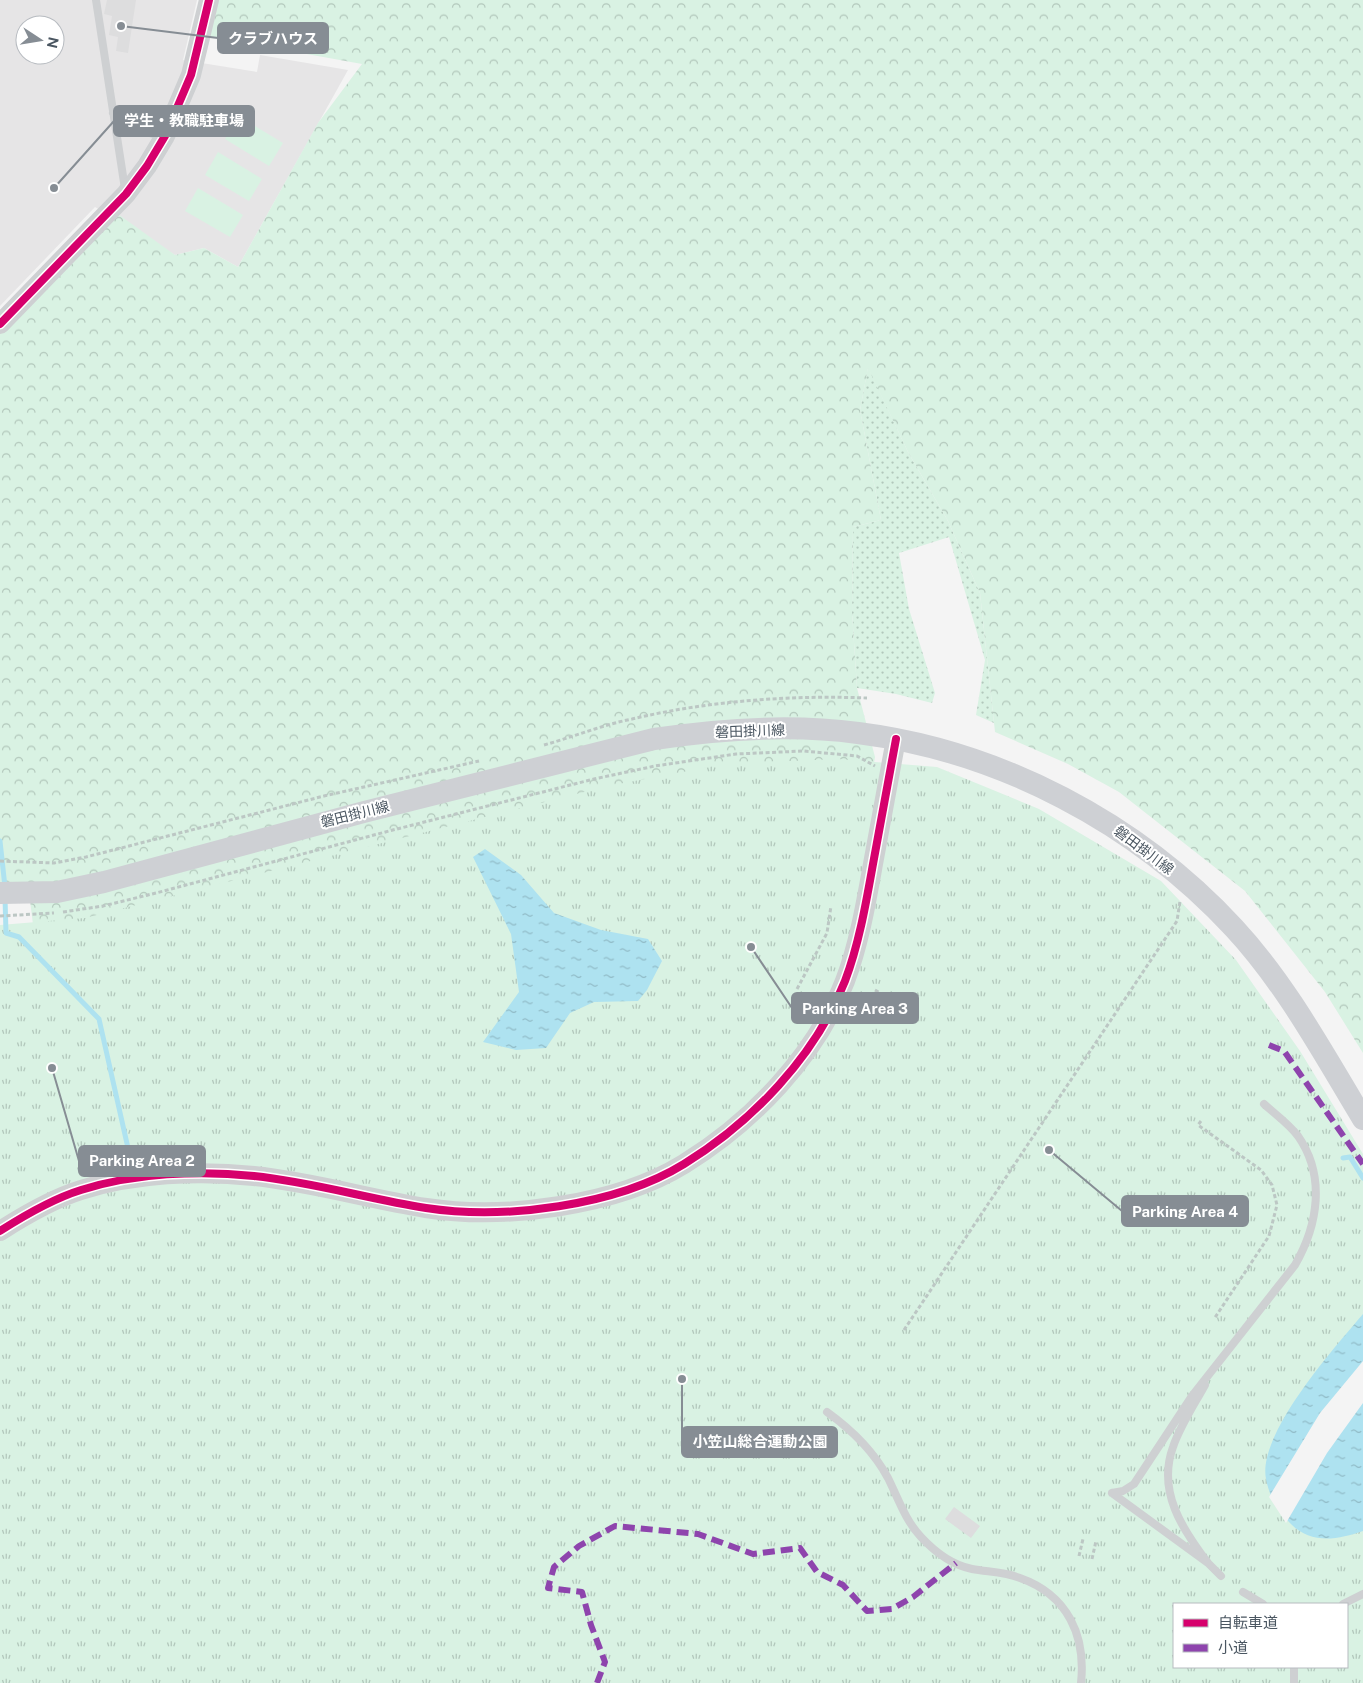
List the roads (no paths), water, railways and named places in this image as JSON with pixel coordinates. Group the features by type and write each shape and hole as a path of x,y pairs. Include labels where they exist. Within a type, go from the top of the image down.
{"main road":[{"name":"磐田掛川線","path":"0,893 57,892 104,882 364,812 654,739 694,733 767,729 856,733 896,739 935,749 1032,783 1110,824 1145,848 1210,903 1261,960 1290,998 1363,1119"}],"street":[{"path":"0,324 126,194 165,136 191,75 209,0"},
{"path":"0,1230 29,1213 81,1190 153,1176 192,1173 255,1176 430,1208 472,1212 514,1212 555,1207 602,1197 642,1184 682,1166 720,1139 749,1115 778,1085 806,1052 833,1007 845,980 863,921 896,739"}],"lane":[{"path":"96,0 126,194"},
{"path":"114,114 125,124 139,131 165,136"},
{"path":"1221,1576 1208,1563 1112,1493 1123,1491 1134,1484 1192,1396 1212,1372 1234,1340 1295,1265 1306,1245 1313,1225 1316,1178 1308,1154 1297,1135 1264,1104"},
{"path":"1208,1563 1176,1517 1169,1492 1168,1468 1173,1445 1212,1372"},
{"path":"827,1412 862,1440 888,1477 912,1525 937,1552 970,1569 1020,1578 1042,1590 1066,1612 1079,1636 1082,1651 1081,1683"},
{"path":"1243,1592 1261,1603"},
{"path":"1345,1603 1363,1594"},
{"path":"1294,1668 1294,1683"}],"water":[{"path":"485,849 521,875 554,913 601,930 648,939 662,961 647,990 638,1001 594,1002 570,1013 546,1048 516,1050 483,1042 519,992 511,934 473,857"},
{"path":"1363,1314 1363,1531 1343,1537 1315,1537 1297,1529 1277,1507 1267,1485 1266,1460 1273,1439 1285,1416 1318,1369"}],"waterway":[{"path":"0,841 5,887"},
{"path":"5,898 6,933 19,937 99,1019 130,1157"},
{"path":"1343,1158 1350,1157 1363,1178"}],"place":[{"name":"クラブハウス","path":"121,26"},
{"name":"学生・教職駐車場","path":"54,188"},
{"name":"Parking Area 3","path":"751,947"},
{"name":"Parking Area 2","path":"52,1068"},
{"name":"Parking Area 4","path":"1049,1150"},
{"name":"小笠山総合運動公園","path":"682,1379"}]}
